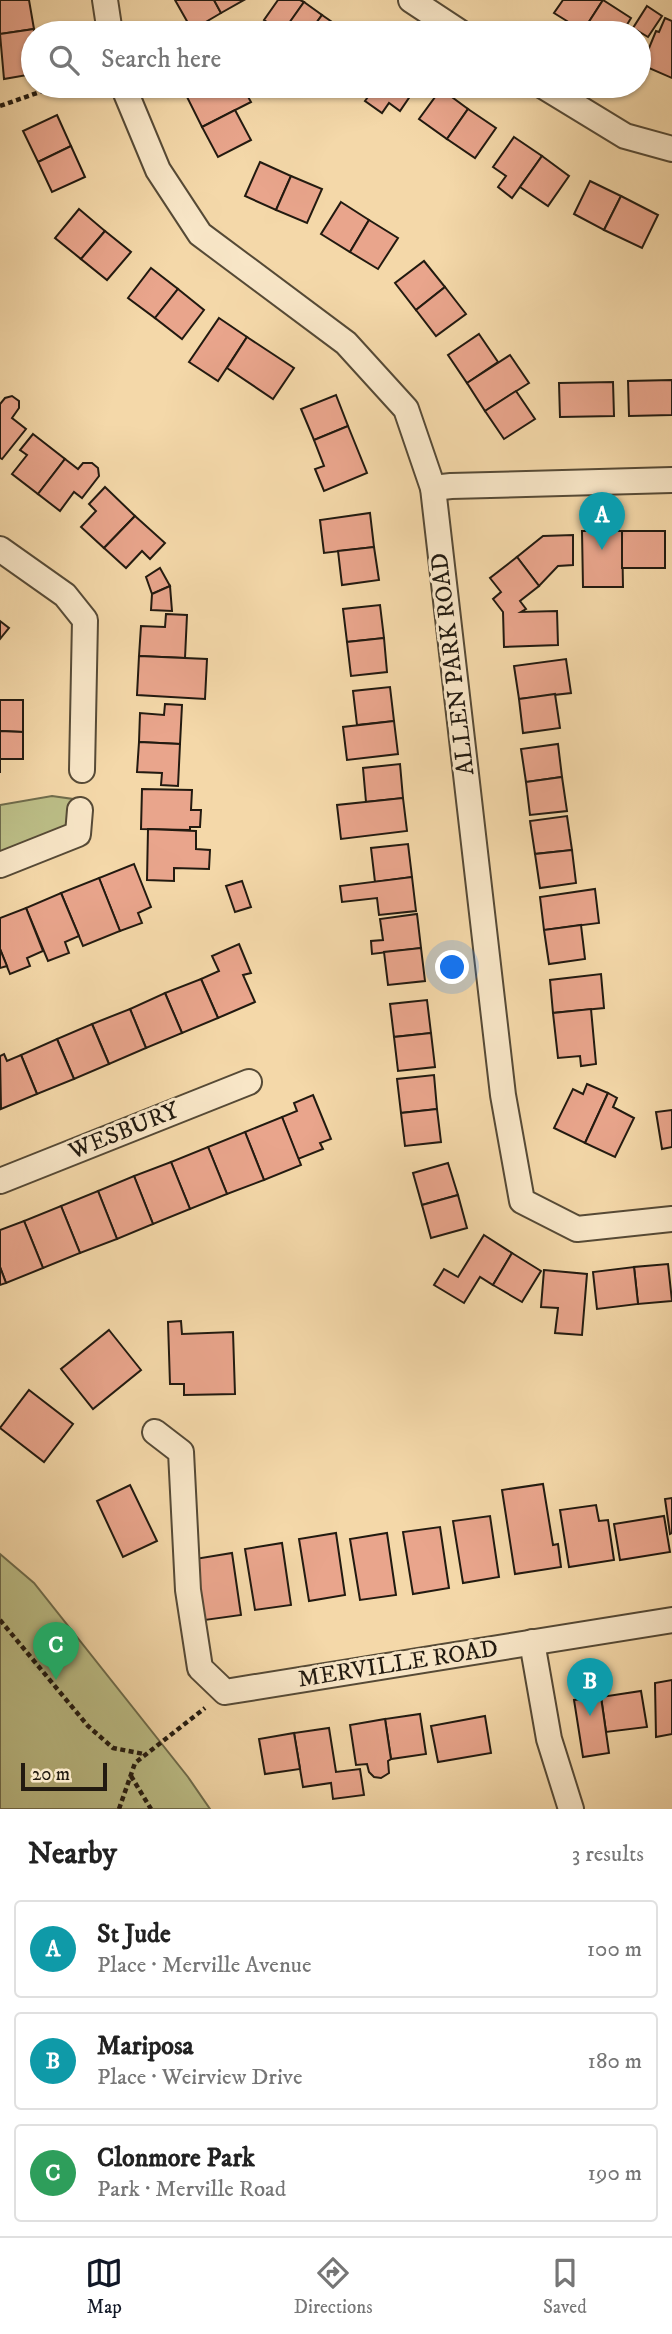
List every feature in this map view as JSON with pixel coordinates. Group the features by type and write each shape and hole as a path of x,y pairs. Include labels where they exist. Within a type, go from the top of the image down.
{"street":[{"path":"105,0 108,21"},
{"path":"411,0 443,21"},
{"name":"ALLEN PARK ROAD","path":"128,98 158,170 200,234 346,343 406,409 433,488 503,1094 522,1201 577,1229 672,1219"},
{"path":"563,98 625,136 672,149"},
{"path":"433,488 672,480"},
{"path":"0,549 65,595 85,620 82,770"},
{"path":"0,865 78,834 80,810"},
{"name":"WESBURY","path":"0,1181 249,1082"},
{"path":"155,1432 181,1452 188,1590 200,1668 225,1692"},
{"name":"MERVILLE ROAD","path":"225,1692 672,1620"},
{"path":"532,1642 549,1739 571,1809"}],"path":[{"path":"0,106 23,98"},
{"path":"0,1620 88,1726 113,1748 144,1754"},
{"path":"119,1809 135,1762 225,1692"},
{"path":"130,1775 151,1809"}],"green space":[{"path":"52,796 73,799 78,834 0,865 0,805"},
{"path":"0,1554 34,1583 188,1777 210,1809 0,1809"}],"building":[{"path":"0,0 29,0 33,21 21,21 21,31 0,34"},
{"path":"175,0 214,0 221,13 207,21 187,21"},
{"path":"214,0 244,0 221,13"},
{"path":"278,0 304,2 291,21 264,20"},
{"path":"563,0 603,0 589,21 567,21 554,13"},
{"path":"603,0 631,18 629,21 589,21"},
{"path":"304,2 322,15 318,21 291,21"},
{"path":"647,6 662,16 651,32 651,21 637,21"},
{"path":"322,15 331,21 318,21"},
{"path":"665,18 672,21 672,78 651,69 651,43 656,31 659,32"},
{"path":"21,31 21,76 4,79 0,34"},
{"path":"188,98 249,98 251,102 202,127"},
{"path":"367,98 409,98 400,111 389,103 382,113 365,101"},
{"path":"434,98 453,98 468,109 447,139 419,119"},
{"path":"468,109 496,128 475,158 447,139"},
{"path":"235,110 251,140 218,157 202,127"},
{"path":"57,115 71,146 38,162 23,131"},
{"path":"514,137 542,156 512,198 498,187 506,176 493,167"},
{"path":"71,146 85,177 52,192 38,162"},
{"path":"542,156 569,176 548,206 520,187"},
{"path":"260,162 291,176 276,210 245,196"},
{"path":"291,176 322,189 307,223 276,210"},
{"path":"590,181 621,196 604,230 574,214"},
{"path":"621,196 658,215 642,248 604,230"},
{"path":"341,202 369,220 350,252 321,234"},
{"path":"79,209 105,231 81,259 55,238"},
{"path":"369,220 398,238 378,269 350,252"},
{"path":"105,231 131,252 107,280 81,259"},
{"path":"424,261 445,287 416,310 395,283"},
{"path":"151,268 178,289 155,318 128,298"},
{"path":"445,287 466,314 436,336 416,310"},
{"path":"178,289 204,310 182,339 155,318"},
{"path":"219,318 247,337 218,381 189,362"},
{"path":"479,334 498,362 467,383 448,355"},
{"path":"247,337 294,368 273,399 227,368"},
{"path":"510,355 529,383 485,411 467,383"},
{"path":"672,380 672,415 629,416 628,381"},
{"path":"613,382 614,416 560,417 559,383"},
{"path":"516,391 535,419 504,439 485,411"},
{"path":"336,395 348,426 314,440 301,409"},
{"path":"12,396 19,401 19,408 12,418 26,429 2,459 0,404 5,398"},
{"path":"348,426 367,473 324,491 315,469 324,466 314,440"},
{"path":"33,434 65,459 38,494 12,474 27,455 20,450"},
{"path":"65,459 78,469 83,463 92,463 98,468 99,476 82,498 74,492 60,511 38,494"},
{"path":"105,487 135,516 104,548 81,527 96,511 89,504"},
{"path":"370,513 374,547 324,553 320,520"},
{"path":"135,516 165,543 150,559 142,551 126,568 104,548"},
{"path":"582,531 622,531 623,587 583,587"},
{"path":"622,531 665,531 665,568 622,568"},
{"path":"573,535 573,565 558,566 539,586 517,557 543,536"},
{"path":"374,547 379,580 342,585 338,551"},
{"path":"517,557 539,586 520,601 526,609 521,612 557,611 558,645 504,647 503,612 493,599 501,592 490,578"},
{"path":"160,568 170,586 152,594 146,577"},
{"path":"170,586 172,611 151,610 152,594"},
{"path":"380,605 384,638 347,642 343,609"},
{"path":"166,614 187,615 185,658 139,656 141,626 165,627"},
{"path":"0,621 9,628 0,639"},
{"path":"384,638 387,672 351,676 347,642"},
{"path":"139,656 207,659 205,699 137,695"},
{"path":"566,659 571,693 519,699 514,666"},
{"path":"390,687 394,721 357,725 353,691"},
{"path":"555,694 560,728 523,733 519,699"},
{"path":"0,700 23,700 23,732 0,731"},
{"path":"165,704 182,705 180,744 139,742 140,713 164,715"},
{"path":"394,721 398,754 347,760 343,727"},
{"path":"0,731 23,732 23,759 0,759"},
{"path":"139,742 180,744 178,786 161,785 162,773 137,772"},
{"path":"558,744 562,777 526,782 521,749"},
{"path":"400,764 403,798 366,802 363,768"},
{"path":"562,777 567,811 530,815 526,782"},
{"path":"142,789 192,790 191,810 201,810 200,827 190,827 190,830 141,829"},
{"path":"403,798 407,831 341,839 337,805"},
{"path":"567,816 572,850 535,854 530,821"},
{"path":"148,829 196,831 196,849 210,850 209,869 174,868 174,881 147,880"},
{"path":"408,844 412,877 375,882 371,848"},
{"path":"572,850 576,883 540,888 535,854"},
{"path":"134,864 151,907 138,913 142,923 120,931 99,878"},
{"path":"412,877 416,911 379,915 377,898 342,902 340,886"},
{"path":"99,878 120,931 83,946 61,893"},
{"path":"242,881 251,907 235,912 226,886"},
{"path":"595,889 599,923 544,930 540,897"},
{"path":"61,893 79,936 65,942 69,953 48,961 26,908"},
{"path":"26,908 43,951 27,958 30,966 10,974 0,949 0,918"},
{"path":"417,914 421,948 372,954 371,941 383,940 380,919"},
{"path":"581,925 585,959 549,964 544,930"},
{"path":"239,944 251,973 243,975 255,1002 218,1018 201,979 219,971 212,956"},
{"path":"421,948 425,981 388,985 384,952"},
{"path":"0,949 7,966 0,968"},
{"path":"601,974 604,1008 553,1013 550,980"},
{"path":"201,979 218,1018 182,1033 165,993"},
{"path":"165,993 182,1033 146,1048 130,1009"},
{"path":"427,1000 431,1033 394,1037 390,1004"},
{"path":"130,1009 146,1048 109,1064 92,1024"},
{"path":"591,1009 596,1064 581,1066 580,1056 558,1058 553,1013"},
{"path":"92,1024 109,1064 74,1079 57,1039"},
{"path":"431,1033 435,1067 398,1071 394,1037"},
{"path":"57,1039 74,1079 37,1094 21,1055"},
{"path":"4,1054 7,1061 21,1055 37,1094 1,1109 0,1056"},
{"path":"434,1075 437,1109 401,1113 397,1079"},
{"path":"587,1084 608,1093 585,1143 554,1128 573,1089 583,1094"},
{"path":"608,1093 617,1098 613,1107 634,1118 615,1157 585,1143"},
{"path":"313,1095 331,1139 320,1143 323,1149 298,1159 282,1117 297,1111 294,1103"},
{"path":"437,1109 441,1142 405,1146 401,1113"},
{"path":"672,1110 672,1147 662,1149 656,1112"},
{"path":"282,1117 301,1165 264,1180 245,1132"},
{"path":"245,1132 264,1180 227,1194 208,1147"},
{"path":"208,1147 227,1194 190,1209 171,1162"},
{"path":"171,1162 190,1209 153,1224 134,1176"},
{"path":"448,1163 458,1195 422,1205 413,1173"},
{"path":"134,1176 153,1224 117,1239 98,1191"},
{"path":"98,1191 117,1239 80,1253 61,1206"},
{"path":"458,1195 467,1228 431,1238 422,1205"},
{"path":"61,1206 80,1253 43,1268 24,1221"},
{"path":"24,1221 43,1268 6,1283 0,1267 0,1230"},
{"path":"484,1235 512,1253 493,1285 480,1277 464,1303 434,1285 444,1269 458,1277"},
{"path":"512,1253 541,1271 522,1302 493,1285"},
{"path":"668,1264 672,1301 638,1304 634,1267"},
{"path":"0,1267 6,1283 0,1285"},
{"path":"634,1267 638,1304 597,1309 593,1272"},
{"path":"544,1270 587,1274 582,1335 555,1333 558,1308 541,1307"},
{"path":"181,1321 182,1334 233,1332 235,1394 184,1395 184,1384 170,1384 168,1322"},
{"path":"109,1330 141,1370 93,1409 61,1369"},
{"path":"29,1390 73,1424 44,1462 0,1428"},
{"path":"543,1484 553,1545 558,1544 561,1567 515,1574 502,1490"},
{"path":"130,1485 157,1541 123,1557 97,1501"},
{"path":"672,1498 672,1533 670,1534 665,1499"},
{"path":"596,1505 599,1521 608,1520 614,1560 569,1567 560,1510"},
{"path":"490,1516 499,1577 463,1583 453,1521"},
{"path":"664,1516 670,1552 620,1560 614,1524"},
{"path":"440,1527 449,1588 413,1594 403,1532"},
{"path":"336,1533 345,1595 309,1601 299,1539"},
{"path":"387,1533 396,1595 360,1600 350,1539"},
{"path":"282,1543 291,1605 255,1610 245,1549"},
{"path":"232,1553 241,1615 205,1620 195,1559"},
{"path":"672,1680 672,1734 656,1737 655,1683"},
{"path":"641,1691 647,1727 606,1732 601,1697"},
{"path":"601,1697 609,1753 583,1757 574,1700"},
{"path":"420,1714 426,1754 391,1759 385,1719"},
{"path":"485,1716 491,1753 438,1762 431,1726"},
{"path":"385,1719 391,1759 388,1761 389,1773 381,1778 374,1777 369,1772 367,1764 356,1765 350,1725"},
{"path":"329,1728 336,1772 360,1769 364,1795 333,1799 331,1783 303,1787 294,1733"},
{"path":"294,1733 300,1769 265,1774 259,1739"}],"place":[{"name":"St Jude","path":"602,550"},
{"name":"Clonmore Park","path":"56,1680"},
{"name":"Mariposa","path":"590,1716"}]}
